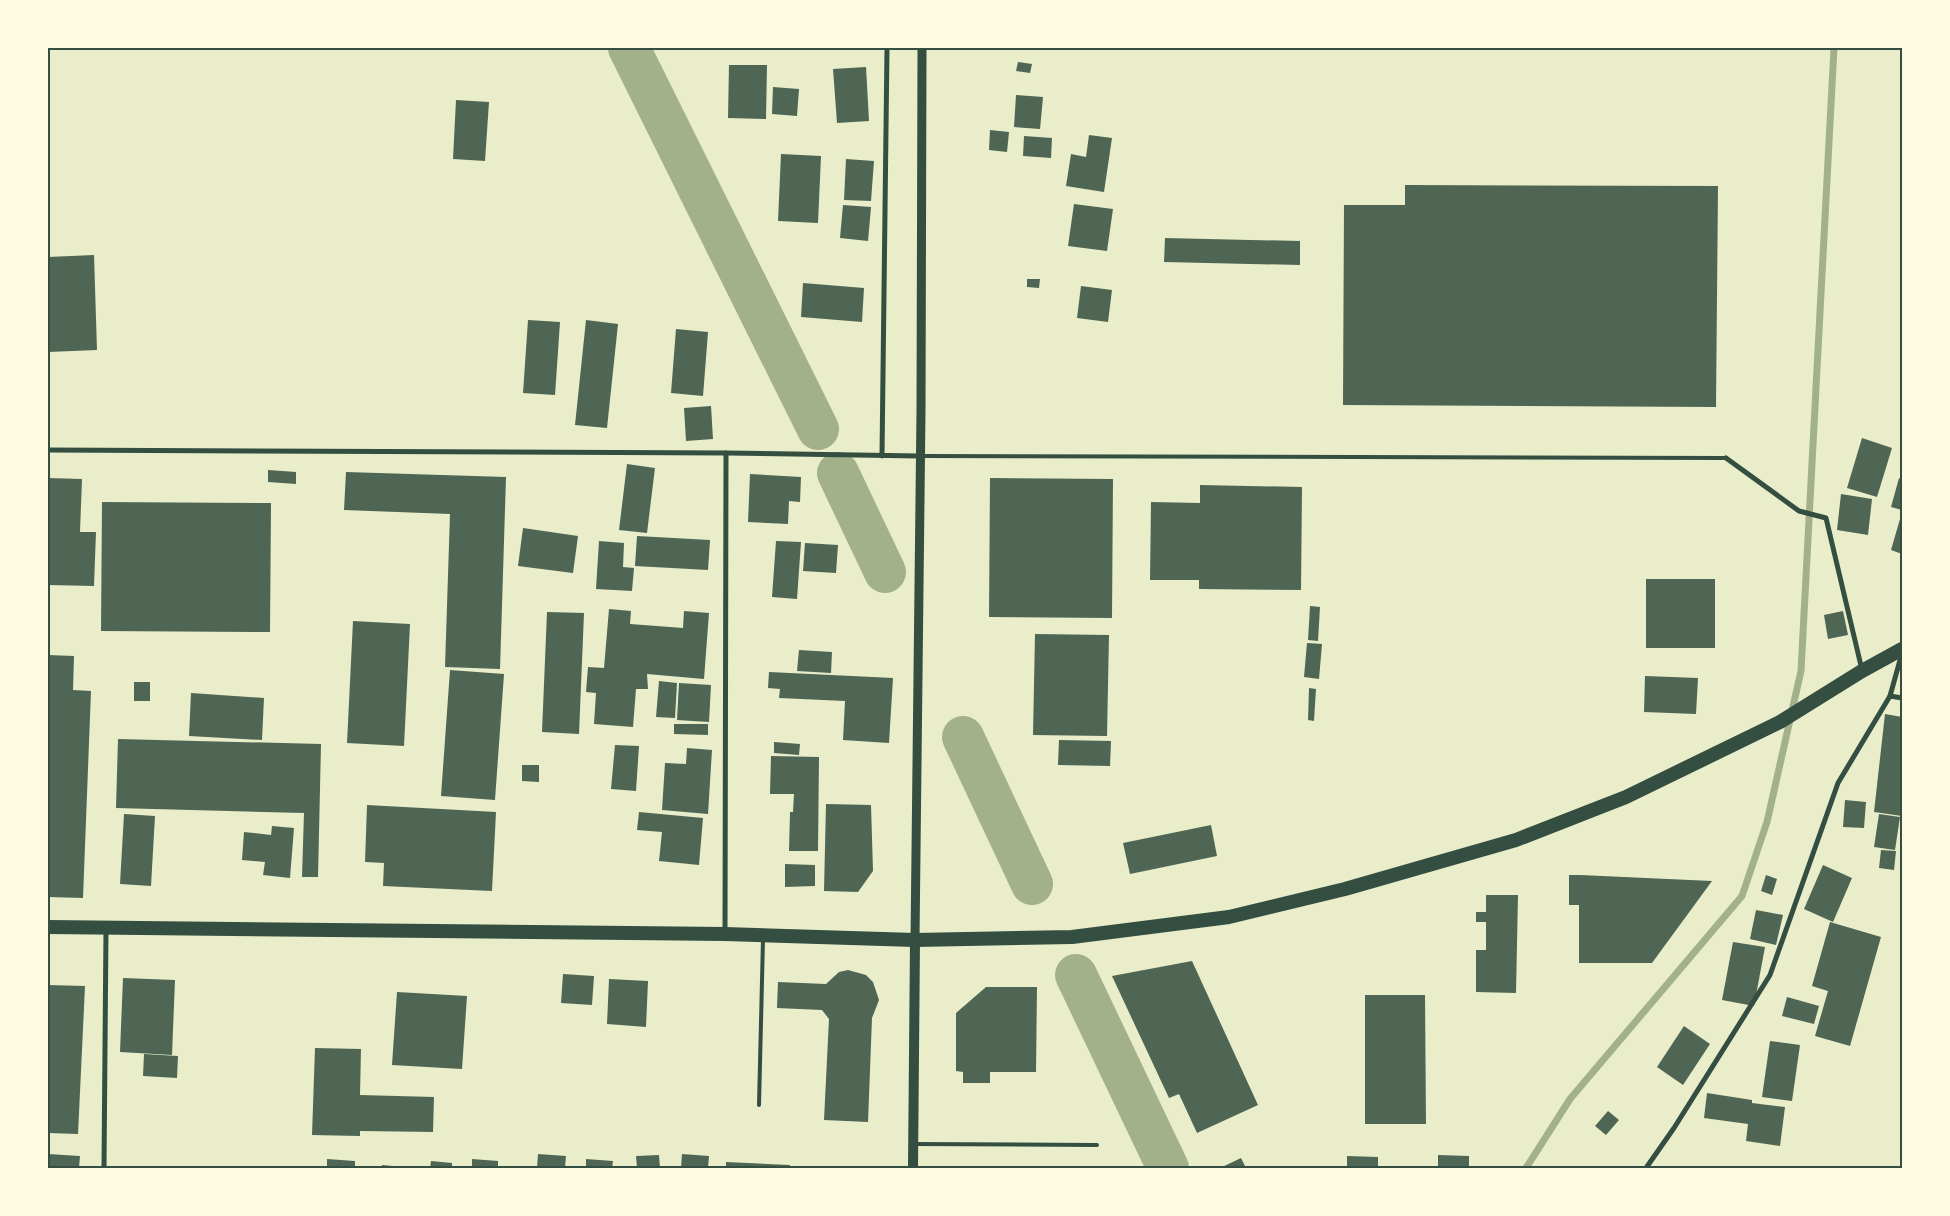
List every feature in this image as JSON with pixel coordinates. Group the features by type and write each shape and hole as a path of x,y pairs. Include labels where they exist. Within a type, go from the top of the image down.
{"highway":[{"path":"48,927 763,934 915,940 1072,937 1228,917 1344,889 1516,840 1626,796 1780,722 1862,670 1902,651"}],"main road":[{"path":"913,1168 915,940"}],"street":[{"path":"882,456 887,48"},
{"path":"915,940 921,411 922,48"},
{"path":"48,450 726,453 920,456"},
{"path":"725,934 726,453"},
{"path":"1726,458 1799,511 1826,518 1862,670"},
{"path":"1646,1168 1770,975 1838,783 1890,696 1902,651"},
{"path":"1890,696 1902,698"},
{"path":"104,1168 106,928"}],"lane":[{"path":"920,456 1726,458"},
{"path":"759,1105 763,934"},
{"path":"913,1144 1097,1145"}],"building":[{"path":"1018,62 1032,64 1030,73 1016,71"},
{"path":"729,65 767,65 766,119 728,118"},
{"path":"866,67 869,121 837,123 833,69"},
{"path":"773,87 799,89 797,116 772,114"},
{"path":"1016,95 1043,97 1040,129 1014,127"},
{"path":"456,100 489,102 485,161 453,159"},
{"path":"990,130 1009,132 1007,152 989,150"},
{"path":"1089,135 1112,138 1104,192 1066,186 1071,154 1086,157"},
{"path":"1024,136 1052,138 1051,158 1023,156"},
{"path":"781,154 821,156 818,223 778,221"},
{"path":"846,159 874,161 871,201 844,200"},
{"path":"1405,185 1718,186 1716,407 1343,405 1344,205 1405,205"},
{"path":"1074,204 1113,209 1107,251 1068,246"},
{"path":"843,205 871,207 868,241 840,238"},
{"path":"1165,238 1300,241 1300,265 1164,262"},
{"path":"94,255 97,350 48,352 48,257"},
{"path":"1027,279 1040,279 1039,288 1027,287"},
{"path":"803,283 864,288 862,322 801,317"},
{"path":"1081,286 1112,290 1108,322 1077,318"},
{"path":"528,320 560,322 555,395 523,393"},
{"path":"586,320 618,324 607,428 575,425"},
{"path":"676,329 708,332 703,396 671,393"},
{"path":"711,406 713,439 686,441 684,408"},
{"path":"1862,438 1892,448 1877,497 1847,488"},
{"path":"627,464 655,468 647,533 619,530"},
{"path":"268,470 296,472 296,484 268,482"},
{"path":"346,472 506,477 500,669 445,667 450,514 344,510"},
{"path":"750,474 801,477 800,502 789,501 788,524 748,522"},
{"path":"48,478 82,479 80,532 96,532 94,586 48,585"},
{"path":"990,478 1113,479 1112,618 989,617"},
{"path":"1899,478 1902,479 1902,510 1891,507"},
{"path":"1200,485 1302,487 1301,590 1199,589 1199,580 1150,580 1151,502 1200,503"},
{"path":"1841,494 1872,499 1868,535 1837,530"},
{"path":"102,502 271,503 270,632 101,631"},
{"path":"1902,512 1902,554 1891,550"},
{"path":"523,528 578,536 573,573 518,566"},
{"path":"637,536 710,540 708,570 635,566"},
{"path":"599,541 624,543 623,567 634,568 632,591 596,589"},
{"path":"776,541 801,542 797,599 772,597"},
{"path":"805,543 838,545 836,573 803,571"},
{"path":"1646,579 1715,579 1715,648 1646,648"},
{"path":"1310,606 1320,607 1318,641 1308,640"},
{"path":"609,609 631,611 630,624 683,628 684,611 709,613 704,679 647,674 648,689 636,689 633,727 594,724 596,693 586,692 588,667 604,668"},
{"path":"1843,611 1848,635 1828,639 1824,615"},
{"path":"547,612 584,613 579,734 542,732"},
{"path":"353,621 410,624 404,746 347,743"},
{"path":"1035,634 1109,635 1107,736 1033,735"},
{"path":"1307,643 1322,644 1319,679 1304,677"},
{"path":"799,650 832,652 831,673 797,671"},
{"path":"48,655 74,656 73,690 91,691 83,898 48,897"},
{"path":"450,670 504,674 495,800 441,796"},
{"path":"769,672 893,678 889,743 843,740 845,701 779,698 780,689 768,688"},
{"path":"1645,676 1698,678 1696,714 1644,712"},
{"path":"659,681 677,683 675,718 656,717"},
{"path":"134,682 150,682 150,701 134,701"},
{"path":"679,683 711,685 709,722 677,720"},
{"path":"1309,688 1316,689 1314,721 1308,720"},
{"path":"191,693 264,698 262,740 189,736"},
{"path":"1885,714 1902,717 1902,816 1874,812"},
{"path":"674,724 708,724 708,735 674,734"},
{"path":"118,739 321,744 318,877 302,877 304,813 116,808"},
{"path":"1059,740 1111,741 1110,766 1058,765"},
{"path":"774,742 800,744 799,755 774,753"},
{"path":"615,745 639,746 636,791 611,789"},
{"path":"687,748 712,750 708,814 662,810 665,763 686,764"},
{"path":"771,756 819,757 818,851 789,851 790,812 793,812 794,794 770,794"},
{"path":"522,765 539,765 539,782 522,781"},
{"path":"1845,800 1866,802 1864,828 1843,827"},
{"path":"826,804 871,805 873,871 858,892 824,891"},
{"path":"367,805 496,812 492,891 383,886 384,863 365,862"},
{"path":"639,812 703,818 699,865 659,861 662,832 637,830"},
{"path":"124,814 155,816 151,886 120,884"},
{"path":"1879,814 1900,817 1895,850 1874,847"},
{"path":"1211,825 1217,856 1130,874 1123,843"},
{"path":"272,826 294,828 290,878 263,875 265,862 242,860 244,832 271,835"},
{"path":"1881,850 1896,851 1894,870 1879,868"},
{"path":"785,864 815,865 815,886 785,887"},
{"path":"1823,865 1852,878 1833,922 1804,909"},
{"path":"1569,875 1712,881 1652,963 1579,963 1579,905 1569,905"},
{"path":"1766,875 1777,879 1772,895 1761,891"},
{"path":"1486,895 1518,895 1516,993 1476,992 1476,950 1486,950 1486,922 1476,922 1476,912 1486,912"},
{"path":"1756,910 1783,915 1776,945 1750,939"},
{"path":"1830,922 1881,937 1850,1046 1815,1036 1828,991 1812,986"},
{"path":"1733,942 1765,947 1754,1006 1722,1000"},
{"path":"1192,961 1258,1105 1197,1133 1179,1094 1169,1098 1112,976"},
{"path":"848,970 866,975 873,982 879,1000 872,1018 868,1122 824,1120 829,1019 822,1010 777,1008 778,982 826,984 839,972"},
{"path":"563,974 594,976 592,1005 561,1003"},
{"path":"123,978 175,980 172,1055 120,1052"},
{"path":"609,979 648,981 646,1027 607,1024"},
{"path":"48,985 85,986 78,1134 48,1133"},
{"path":"986,987 1037,987 1036,1072 990,1072 990,1083 963,1083 963,1072 956,1071 956,1013"},
{"path":"397,992 467,996 462,1069 392,1065"},
{"path":"1365,995 1425,995 1426,1124 1365,1124"},
{"path":"1787,997 1819,1006 1814,1024 1782,1016"},
{"path":"1684,1026 1710,1044 1683,1085 1657,1067"},
{"path":"1770,1041 1800,1045 1792,1101 1762,1097"},
{"path":"315,1048 361,1049 360,1095 434,1097 433,1132 360,1131 360,1136 312,1135"},
{"path":"144,1054 178,1056 177,1078 143,1076"},
{"path":"1707,1093 1752,1100 1752,1103 1785,1107 1780,1146 1746,1141 1748,1124 1704,1118"},
{"path":"1608,1111 1619,1120 1606,1135 1595,1126"},
{"path":"48,1154 80,1156 79,1168 48,1168"},
{"path":"538,1154 566,1156 565,1168 537,1168"},
{"path":"682,1154 709,1156 708,1168 681,1168"},
{"path":"659,1155 660,1168 637,1168 636,1156"},
{"path":"1438,1155 1469,1156 1469,1168 1438,1168"},
{"path":"1347,1156 1378,1157 1378,1168 1347,1168"},
{"path":"1241,1158 1246,1168 1220,1168"},
{"path":"327,1159 355,1161 355,1168 327,1168"},
{"path":"472,1159 498,1161 498,1168 472,1168"},
{"path":"586,1159 613,1161 612,1168 586,1168"},
{"path":"431,1161 452,1163 452,1168 430,1168"},
{"path":"726,1162 790,1165 790,1168 726,1168"},
{"path":"382,1165 404,1167 381,1168"}],"waterway":[{"path":"629,48 818,429"},
{"path":"1526,1168 1570,1099 1742,896 1767,822 1801,671 1834,48"},
{"path":"838,473 885,572"},
{"path":"963,737 1032,884"},
{"path":"1076,975 1168,1168"}]}
